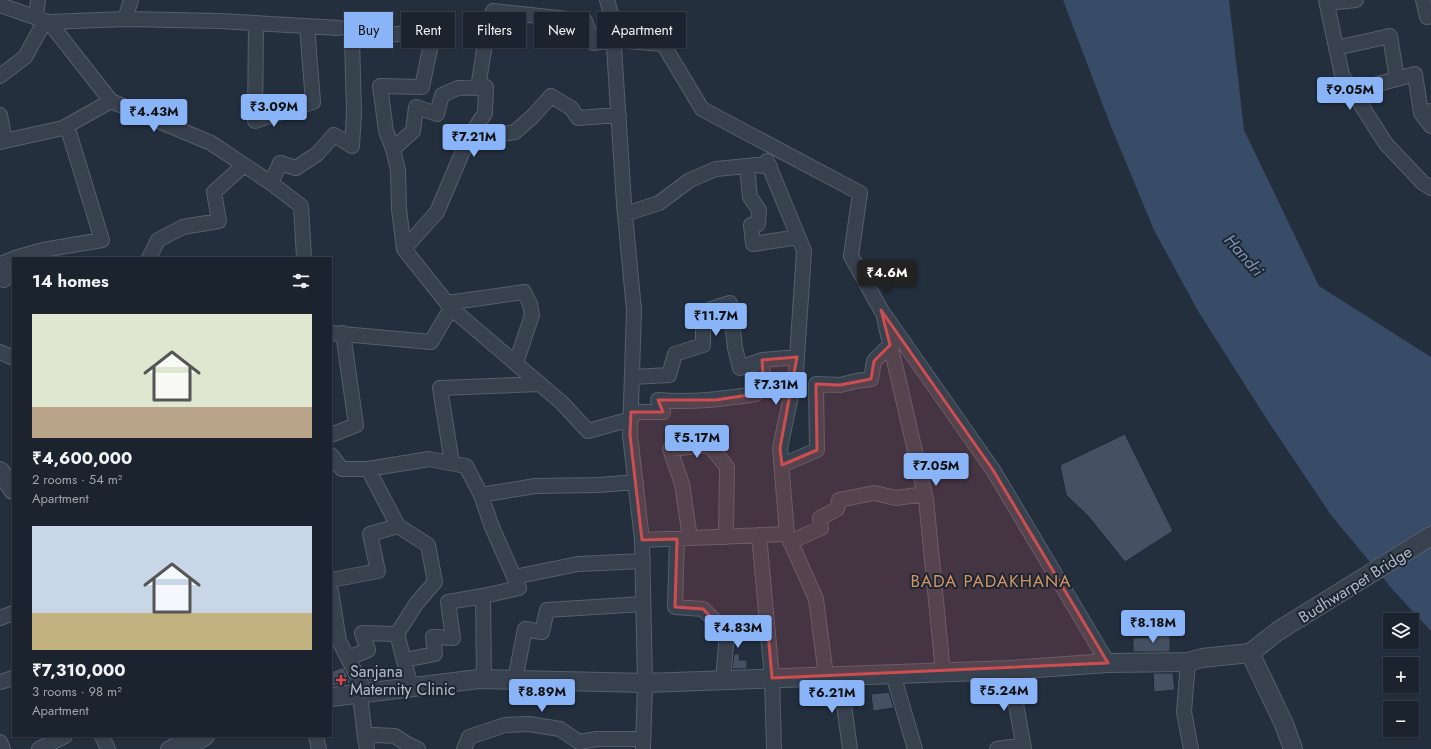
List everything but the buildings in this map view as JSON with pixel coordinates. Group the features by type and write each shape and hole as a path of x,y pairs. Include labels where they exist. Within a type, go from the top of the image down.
{"street":[{"path":"38,0 43,20 111,101 211,143 271,183 301,206 304,257"},
{"path":"125,19 130,0"},
{"path":"607,0 610,12"},
{"path":"1356,0 1327,2 1342,74 1386,144 1423,183 1431,188"},
{"path":"1423,0 1427,17 1431,16"},
{"path":"0,5 43,20 125,19 256,23 339,28"},
{"path":"478,88 486,37 493,11 585,21 593,43 597,42"},
{"path":"0,76 25,57 43,20"},
{"path":"256,23 255,121 313,102 307,26"},
{"path":"271,183 280,163 296,168 316,154 334,135 352,146 354,112 352,39 434,30 422,87 380,86 386,131 393,149 398,170 399,209 404,249 449,305 562,403 588,431 631,416 663,412 658,400 684,402 715,400 756,394 762,377 762,360"},
{"path":"1336,48 1390,36 1397,79"},
{"path":"464,749 469,737 505,725 529,724 560,730 579,742 597,739 643,744 645,683 643,561 630,435 634,310 625,214 615,48"},
{"path":"665,48 702,109 860,193 851,256 881,310 993,470 1108,663"},
{"path":"1352,91 1416,74 1431,126"},
{"path":"393,149 413,132 416,107 437,114 442,95 458,88 486,87 485,112 468,138 437,212 404,249"},
{"path":"468,138 515,132 533,116 551,96 571,108 578,118 619,115"},
{"path":"0,115 3,142 63,128 111,101"},
{"path":"18,257 43,250 102,240 67,126"},
{"path":"625,214 659,204 690,180 716,169 769,164 804,251 796,372 780,448 788,538 816,599 850,749"},
{"path":"150,257 158,240 176,230 183,227 219,222 214,192 244,165"},
{"path":"747,166 750,197 759,210 758,224 751,225 753,244 798,237"},
{"path":"1,276 3,263 12,259"},
{"path":"449,305 524,292 530,304 532,315 516,363"},
{"path":"632,377 670,375 675,354 703,345 703,321 711,309 730,303 735,348 740,368 762,360 797,357"},
{"path":"332,435 356,425 337,333 432,342 449,305"},
{"path":"881,310 925,494 943,672"},
{"path":"782,465 817,450 816,384 840,385 871,379 874,361 890,345"},
{"path":"0,352 12,358"},
{"path":"452,463 440,388 540,384"},
{"path":"726,537 727,467 709,445 670,449 682,484 684,538 675,607 703,609 727,633 768,632"},
{"path":"332,456 342,469 368,469 429,459 466,466 481,494 492,527 519,588 448,602 453,638 433,637 435,654 404,660"},
{"path":"368,469 398,526 428,545 435,582 416,604 397,634 411,687"},
{"path":"0,471 12,489"},
{"path":"481,494 535,486 599,485 636,482"},
{"path":"642,540 759,535 788,538 821,528 820,518 837,509 839,500 874,492 896,498 925,494"},
{"path":"332,580 378,571 370,534 398,526"},
{"path":"759,535 772,678 774,749"},
{"name":"Budhwarpet Bridge","path":"1250,652 1278,632 1431,536"},
{"path":"514,577 578,564 643,561"},
{"path":"483,596 484,679"},
{"path":"332,597 339,641 363,693 366,743"},
{"path":"515,680 525,629 542,632 547,610 643,604"},
{"path":"0,618 12,613"},
{"path":"348,658 368,650 362,633 397,634"},
{"path":"723,680 727,633"},
{"path":"332,697 484,679 645,683 1010,670 1108,663 1188,662 1202,658 1250,652 1284,724 1293,749"},
{"path":"1188,662 1184,712 1191,749"},
{"path":"997,749 1024,747 1010,670"},
{"path":"893,674 915,749"},
{"path":"0,682 12,678"},
{"path":"366,743 374,734 395,736 418,749"},
{"path":"39,749 63,737"},
{"path":"102,737 108,749"},
{"path":"180,744 202,737"},
{"path":"316,737 319,749"},
{"path":"0,742 4,749"}],"highlighted area":[{"path":"881,310 993,470 1108,663 772,678 768,632 727,633 703,609 675,607 677,539 642,540 630,435 631,412 663,412 658,400 715,400 756,394 763,377 762,360 797,357 780,448 782,465 817,450 816,384 840,385 871,379 874,361 890,345"}],"water":[{"name":"Handri","path":"1063,0 1229,0 1244,130 1319,286 1431,357 1431,631 1419,618 1419,613 1414,613 1393,590 1331,515 1266,418 1198,311 1154,230 1110,124"}],"place":[{"name":"Sanjana Maternity Clinic","path":"341,680"}],"district":[{"name":"BADA PADAKHANA","path":"991,581"}]}
